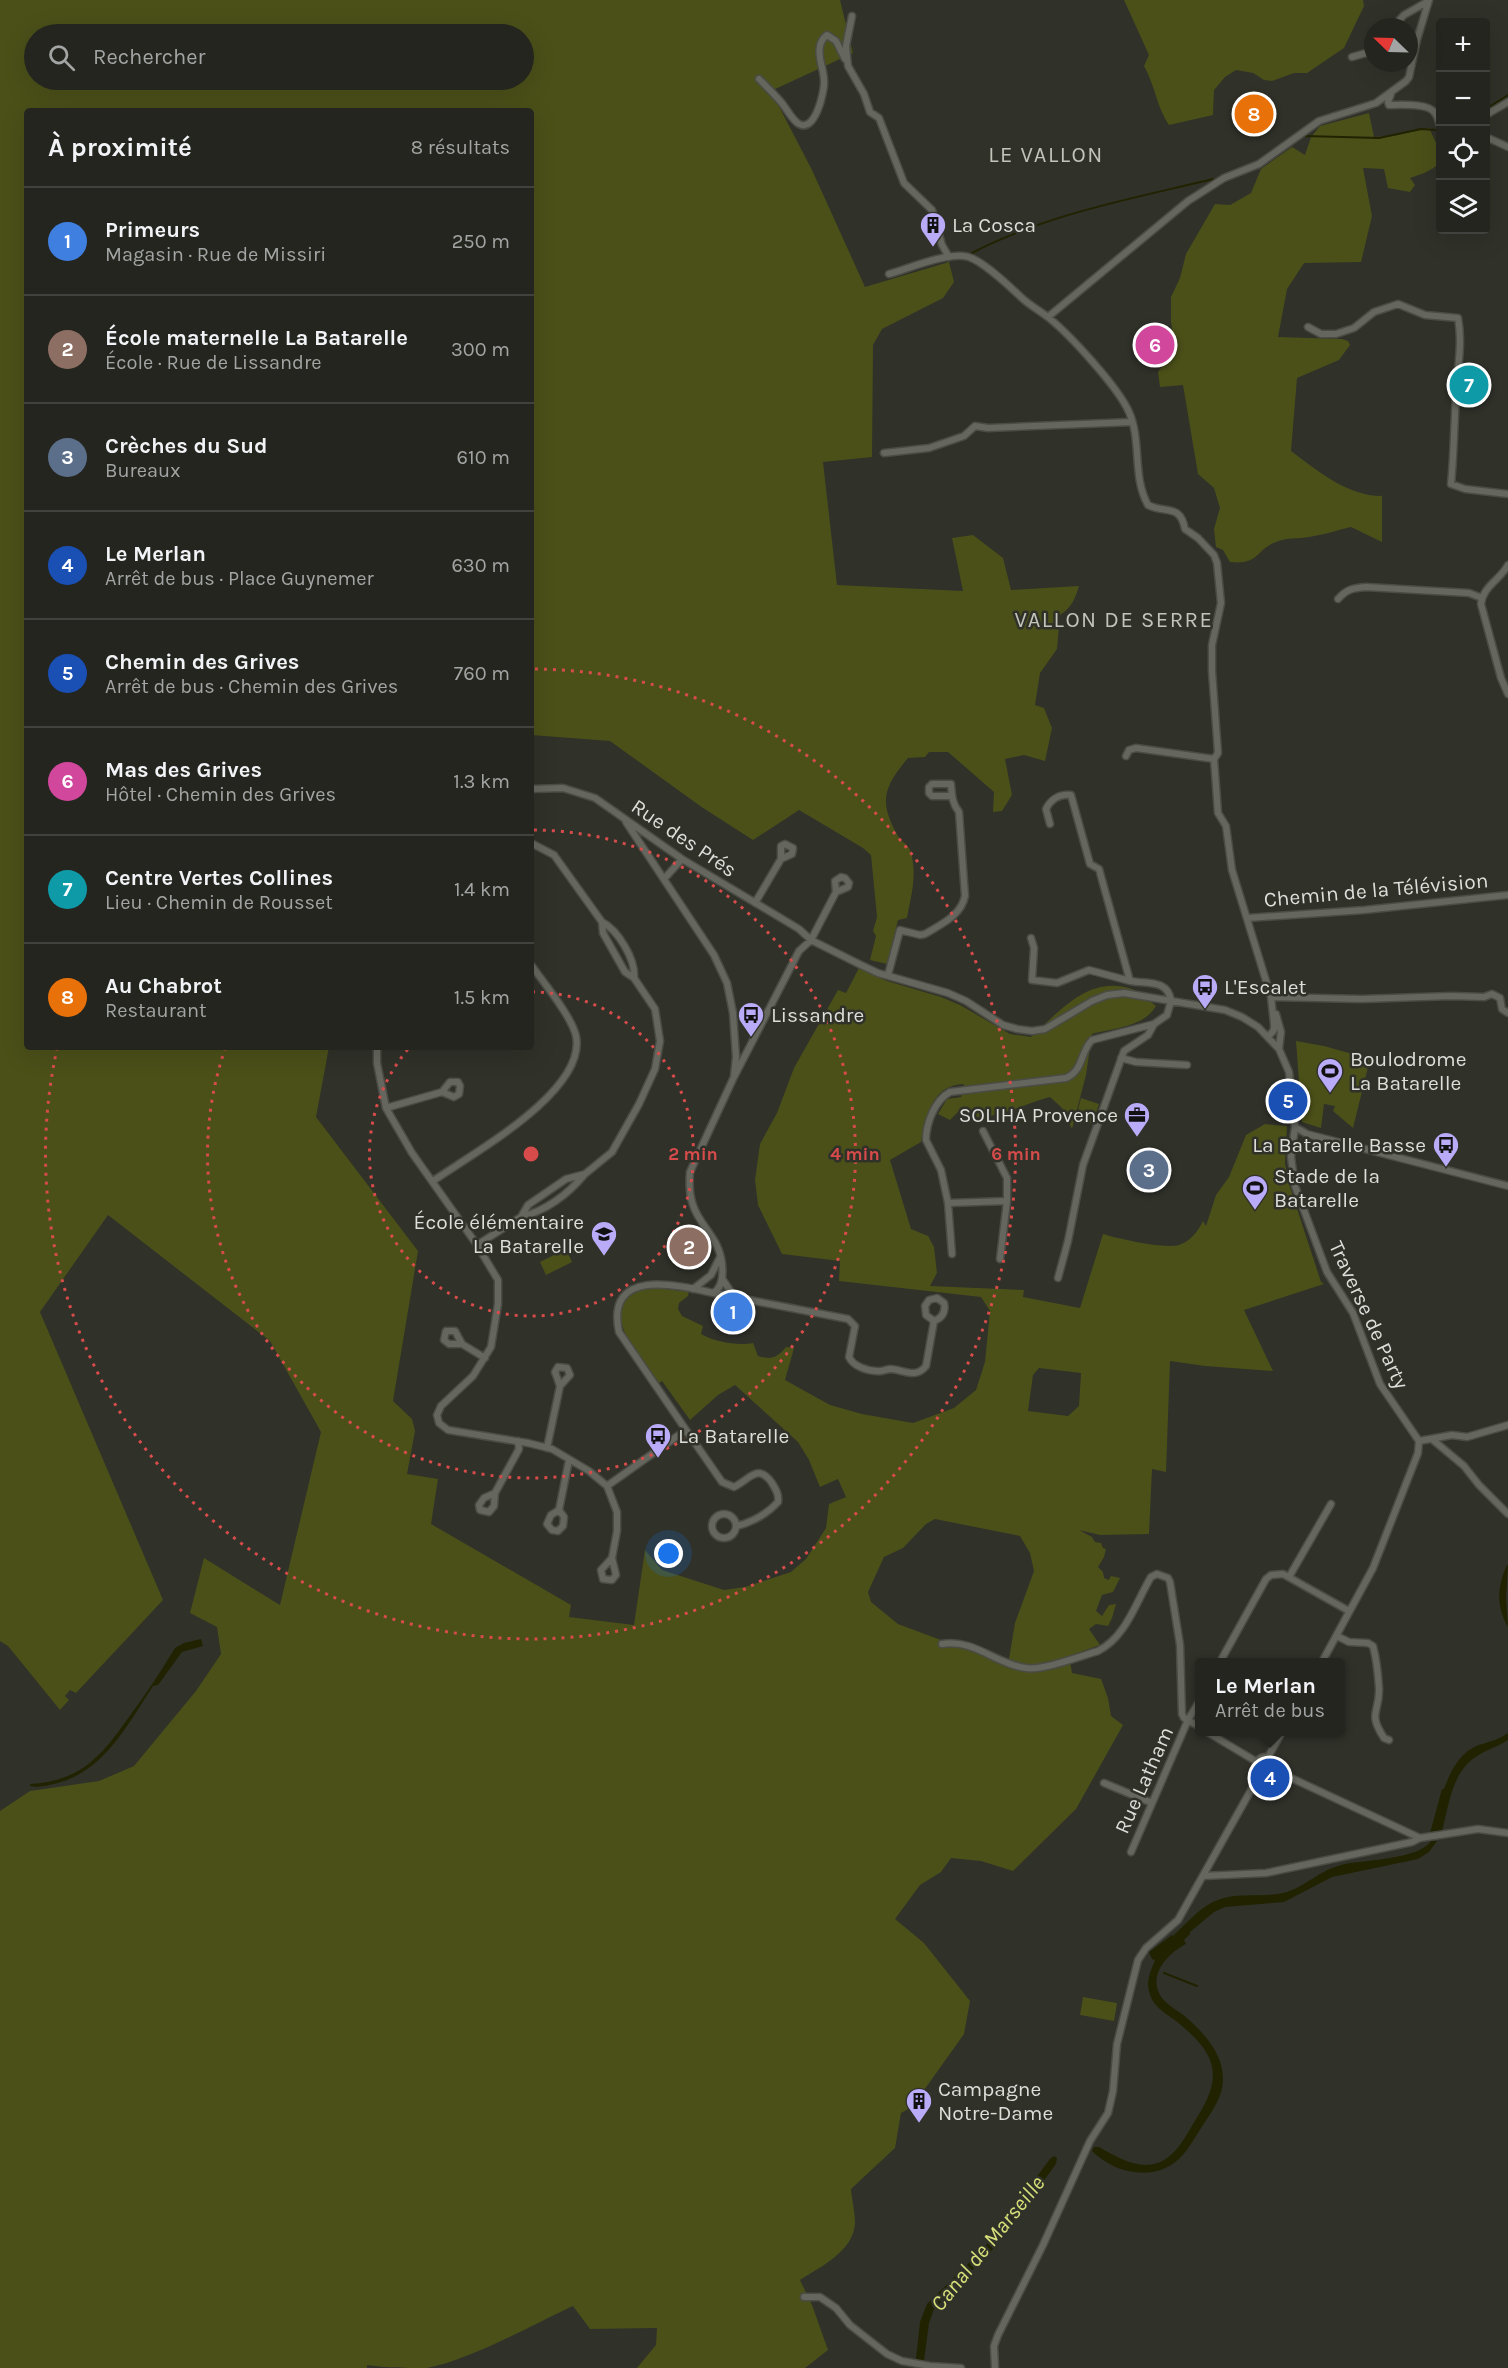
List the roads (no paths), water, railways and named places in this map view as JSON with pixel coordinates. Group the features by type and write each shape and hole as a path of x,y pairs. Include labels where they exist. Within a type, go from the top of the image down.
{"street":[{"path":"1401,18 1428,1"},
{"path":"1048,317 1188,201 1224,178 1259,164 1319,122 1376,103 1409,77 1428,1"},
{"path":"848,66 846,46 852,16"},
{"path":"759,79 798,124 809,123 815,117 823,95 820,45 827,35 836,41 864,94 870,112 879,118 904,183 932,210 942,245 950,257"},
{"path":"1352,57 1364,54"},
{"path":"1392,90 1389,105 1430,108 1436,115"},
{"path":"1490,112 1508,102"},
{"path":"1490,139 1508,147"},
{"path":"889,274 950,257 970,258 1009,285 1034,308 1048,317 1074,342 1125,406 1132,422 1140,484 1146,502 1155,509 1176,512 1183,520 1185,529 1215,555 1221,603 1212,645 1213,696 1218,753 1214,759 1218,813 1226,826 1232,870 1271,997 1274,1030 1268,1037"},
{"path":"1308,327 1321,334 1336,334 1354,328 1374,312 1398,304 1425,315 1458,318 1460,360 1451,484 1465,489 1508,494"},
{"path":"884,453 929,448 964,436 975,426 988,428 1132,422"},
{"path":"1508,565 1502,575 1486,588 1482,598 1486,626 1508,694"},
{"path":"1338,599 1345,591 1352,588 1366,587 1469,593 1482,598"},
{"path":"1126,756 1129,750 1136,748 1214,759"},
{"name":"Rue des Prés","path":"534,789 563,788 581,792 606,804 682,860 799,929 811,940 859,964 948,993 966,1001 1003,1025 1032,1031 1046,1029 1092,1000 1124,993 1234,1013 1258,1027 1279,1049"},
{"path":"1050,824 1046,809 1048,804 1065,794 1071,795 1090,864 1099,869 1130,981"},
{"path":"888,975 900,930 924,934 959,912 963,906 965,896 959,812 952,804 952,796"},
{"path":"624,818 714,955 727,983 734,1013 736,1057 733,1079"},
{"path":"534,845 554,855 602,922 611,927 635,966 634,978"},
{"path":"755,903 781,859"},
{"path":"664,879 682,860"},
{"path":"711,1292 721,1286 720,1258 716,1243 702,1224 693,1206 689,1187 690,1172 733,1079 800,951 811,940 836,892"},
{"name":"Chemin de la Télévision","path":"1248,918 1364,910 1508,895"},
{"path":"477,1245 521,1218 535,1214 572,1189 585,1174 612,1152 655,1070 660,1041 655,1009 634,978 625,972 603,933 602,922"},
{"path":"952,1254 948,1203 941,1170 926,1140 933,1114 944,1095 950,1092 1066,1078 1074,1075 1079,1068 1085,1047 1092,1040 1154,1024 1167,1015 1171,1001 1169,992 1161,984 1130,981 1089,970 1057,983 1032,980 1034,948 1031,938"},
{"path":"433,1181 533,1112 564,1081 574,1062 576,1036 570,1023 534,969"},
{"path":"1271,997 1362,999 1497,996 1502,1009 1508,1013"},
{"path":"1272,1005 1281,1032 1279,1049"},
{"path":"1058,1278 1083,1165 1121,1058 1126,1048 1148,1035 1154,1024"},
{"name":"Traverse de Party","path":"1279,1049 1289,1072 1295,1127 1291,1157 1295,1186 1328,1272 1353,1313 1380,1384 1419,1442"},
{"path":"376,1050 376,1063 386,1107 412,1153 477,1245 498,1280 495,1327 491,1347 473,1376 441,1406 437,1415 439,1423 448,1430 547,1448 589,1471 607,1486 617,1512 612,1558"},
{"path":"1121,1058 1136,1062 1187,1065"},
{"path":"386,1107 442,1092"},
{"path":"1295,1127 1307,1134 1508,1186"},
{"path":"983,1131 1007,1178 1007,1201 1000,1259"},
{"path":"521,1218 528,1205 566,1179 585,1174"},
{"path":"948,1203 1007,1201"},
{"path":"693,1289 711,1275 720,1258"},
{"path":"711,1275 722,1279 739,1297"},
{"path":"704,1282 704,1286 711,1292"},
{"path":"736,1526 750,1522 774,1506 778,1502 778,1492 767,1476 760,1473 754,1474 734,1487 722,1482 619,1332 616,1317 622,1299 634,1288 664,1283 848,1319 855,1326 849,1357 851,1361 855,1365 877,1372 889,1369 916,1374 922,1371 926,1366 934,1321"},
{"path":"462,1344 485,1358"},
{"path":"547,1448 560,1386"},
{"path":"1324,1658 1373,1568 1418,1453 1419,1442 1452,1435 1467,1437 1508,1425"},
{"path":"607,1486 686,1430"},
{"path":"1433,1440 1464,1466 1508,1514"},
{"path":"495,1493 519,1449 518,1441"},
{"path":"559,1510 569,1460"},
{"path":"1289,1577 1331,1504"},
{"path":"725,1514 733,1518 736,1526 732,1536 724,1539 716,1536 712,1525 717,1516 725,1514"},
{"path":"942,1644 959,1642 1029,1669 1098,1651 1106,1647 1117,1636 1151,1577 1157,1574 1164,1575 1170,1582 1180,1645 1182,1714 1195,1724"},
{"path":"1222,1658 1266,1579 1278,1574 1289,1577 1349,1611"},
{"path":"1337,1636 1349,1642 1368,1643 1373,1646 1379,1670 1376,1675 1379,1690 1374,1719 1384,1738 1389,1740"},
{"name":"Rue Latham","path":"1131,1852 1195,1708"},
{"path":"1215,1736 1257,1762"},
{"path":"1268,1757 1279,1736"},
{"path":"995,2368 994,2346 998,2335 1043,2245 1083,2155 1110,2107 1117,2046 1138,1960 1146,1948 1178,1920 1259,1776 1257,1762 1261,1757 1268,1757 1274,1761 1274,1770"},
{"path":"1259,1776 1269,1774 1274,1770"},
{"path":"1274,1770 1420,1839"},
{"path":"1104,1783 1152,1803"},
{"path":"1203,1876 1266,1873 1322,1863 1427,1837 1478,1829 1508,1833"},
{"path":"804,2297 820,2297 836,2308 850,2325 887,2354 914,2363 961,2368"}],"waterway":[{"path":"1490,106 1508,95"},
{"path":"1305,136 1379,138 1421,129 1436,130"},
{"path":"970,254 1028,228 1059,218 1213,179"},
{"path":"1164,1973 1197,1986"}],"place":[{"name":"Au Chabrot","path":"1254,114"},
{"name":"La Cosca","path":"933,248"},
{"name":"Mas des Grives","path":"1155,345"},
{"name":"Centre Vertes Collines","path":"1469,385"},
{"name":"L'Escalet","path":"1205,1010"},
{"name":"Lissandre","path":"751,1038"},
{"name":"Boulodrome La Batarelle","path":"1330,1094"},
{"name":"Chemin des Grives","path":"1288,1101"},
{"name":"SOLIHA Provence","path":"1137,1138"},
{"name":"La Batarelle Basse","path":"1446,1168"},
{"name":"Crèches du Sud","path":"1149,1170"},
{"name":"Stade de la Batarelle","path":"1255,1211"},
{"name":"École maternelle La Batarelle","path":"689,1247"},
{"name":"École élémentaire La Batarelle","path":"604,1257"},
{"name":"Primeurs","path":"733,1312"},
{"name":"La Batarelle","path":"658,1459"},
{"name":"Le Merlan","path":"1270,1778"},
{"name":"Campagne Notre-Dame","path":"919,2124"}],"district":[{"name":"LE VALLON","path":"1046,154"},
{"name":"VALLON DE SERRE","path":"1114,619"}],"water label":[{"name":"Canal de Marseille","path":"987,2243"}]}
